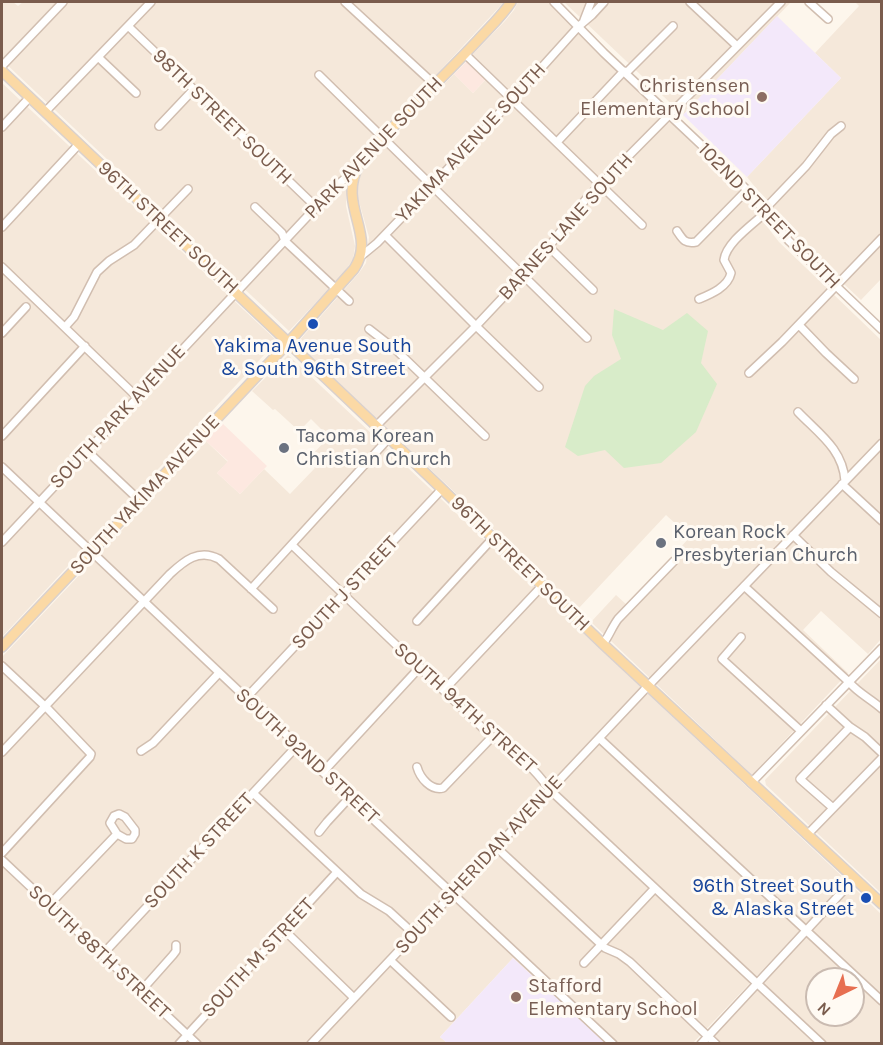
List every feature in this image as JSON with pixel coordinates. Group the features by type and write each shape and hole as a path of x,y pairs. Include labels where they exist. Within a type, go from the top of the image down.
{"main road":[{"name":"PARK AVENUE SOUTH","path":"356,173 382,138 465,54 511,2"},
{"name":"96TH STREET SOUTH","path":"2,71 603,644 882,904"},
{"path":"356,173 352,201 362,240 360,257"},
{"name":"YAKIMA AVENUE SOUTH","path":"288,343 354,269 360,257"},
{"name":"SOUTH YAKIMA AVENUE","path":"2,647 288,343"}],"street":[{"path":"2,66 63,2"},
{"path":"45,112 151,2"},
{"path":"345,2 434,84"},
{"name":"102ND STREET SOUTH","path":"554,2 581,23 625,72 747,190 789,241 882,330"},
{"path":"581,23 591,2"},
{"path":"581,23 604,2"},
{"path":"690,2 737,46"},
{"name":"BARNES LANE SOUTH","path":"376,426 524,276 580,206 780,2"},
{"path":"809,2 828,19"},
{"name":"YAKIMA AVENUE SOUTH","path":"360,257 385,235 432,186 581,23"},
{"name":"98TH STREET SOUTH","path":"128,26 316,207"},
{"path":"557,142 673,26"},
{"path":"465,54 642,225"},
{"path":"98,57 136,93"},
{"path":"319,75 587,338"},
{"path":"159,126 194,89"},
{"path":"2,127 30,97"},
{"path":"699,299 716,291 729,280 731,273 724,260 725,253 806,166 831,134 841,126"},
{"path":"2,227 79,144"},
{"name":"PARK AVENUE SOUTH","path":"235,292 345,177 356,173"},
{"path":"65,327 74,317 97,272 134,244 188,189"},
{"path":"677,231 684,241 696,242 747,190"},
{"path":"255,207 282,233 285,241 349,301"},
{"path":"385,235 539,387"},
{"path":"749,373 799,325 882,238"},
{"path":"549,247 593,290"},
{"path":"2,267 137,397"},
{"name":"SOUTH PARK AVENUE","path":"2,542 235,292"},
{"path":"2,333 26,307"},
{"path":"799,325 854,379"},
{"path":"369,329 396,350 485,436"},
{"path":"2,436 85,346"},
{"path":"798,412 831,445 844,471 843,483 882,521"},
{"path":"251,589 389,438"},
{"name":"SOUTH SHERIDAN AVENUE","path":"311,1044 648,686 882,444"},
{"path":"86,450 139,500"},
{"name":"SOUTH 92ND STREET","path":"2,467 219,673 243,695 248,696 323,772 613,1044"},
{"name":"SOUTH J STREET","path":"248,696 442,489"},
{"path":"793,535 831,572 882,614"},
{"path":"417,621 493,538"},
{"name":"SOUTH 94TH STREET","path":"292,544 492,737 501,741 514,753 550,790 822,1044"},
{"path":"2,752 186,559 196,555 207,555 219,559 273,609"},
{"path":"603,644 618,619 674,561"},
{"path":"444,690 542,585"},
{"path":"744,586 849,682 858,693 882,709"},
{"path":"741,637 722,659 801,731"},
{"path":"751,783 882,648"},
{"path":"2,666 90,752 90,757 2,853"},
{"path":"323,772 420,667"},
{"path":"141,751 153,744 219,673"},
{"path":"875,703 882,696"},
{"path":"826,705 882,753"},
{"path":"833,808 800,778 850,727"},
{"path":"417,767 418,773 428,783 439,789 447,785 492,737"},
{"path":"599,738 882,1001"},
{"name":"SOUTH K STREET","path":"102,955 297,747"},
{"path":"807,835 882,758"},
{"path":"253,793 361,894 388,911 414,934"},
{"path":"320,832 350,797"},
{"path":"49,905 117,834"},
{"path":"496,847 605,948 630,962 716,1044"},
{"name":"SOUTH 88TH STREET","path":"2,860 197,1044"},
{"name":"SOUTH M STREET","path":"179,1044 337,872"},
{"path":"701,1044 854,879"},
{"path":"584,963 655,888"},
{"path":"284,930 354,998"},
{"path":"141,991 173,955 176,945"},
{"path":"390,960 451,1017"},
{"path":"555,990 564,980"}],"shaded area":[{"path":"2,2 13,2 18,6 23,2 504,2 356,161 347,184 346,206 355,246 353,260 342,275 289,331 2,60"},
{"path":"518,2 549,2 737,188 779,242 881,340 881,639 868,654 821,611 803,630 848,673 752,775 591,622 616,595 627,605 690,537 666,515 578,609 297,343 366,263 369,237 356,191 361,174 369,162 454,74 473,93 491,74 472,55 505,21"},
{"path":"564,2 791,2 683,115"},
{"path":"855,2 881,2 881,279 861,300 798,241 747,177 841,78 815,53 859,6"},
{"name":"Christensen Elementary School","path":"777,16 841,78 747,177 683,115"},
{"path":"468,60 487,78 473,93 454,74"},
{"path":"2,83 277,341 2,637"},
{"path":"288,355 847,881 693,1043 605,1043 513,958 440,1037 447,1043 2,1043 2,657 206,441 228,462 217,473 240,494 264,469 290,494 315,468 307,460 329,437 311,419 299,431 252,391"},
{"path":"222,423 267,466 240,494 217,473 228,461 206,441"},
{"path":"881,659 881,893 766,785 765,780"},
{"path":"853,887 881,914 881,1043 706,1044"},
{"name":"Stafford Elementary School","path":"513,958 605,1043 447,1043 440,1037"}],"green space":[{"path":"614,309 663,330 687,313 708,331 701,363 717,384 696,432 661,463 624,468 605,450 578,456 565,447 585,386 594,376 621,359 612,335"}],"place":[{"name":"Christensen Elementary School","path":"762,97"},
{"name":"Yakima Avenue South & South 96th Street","path":"313,324"},
{"name":"Tacoma Korean Christian Church","path":"284,448"},
{"name":"Korean Rock Presbyterian Church","path":"661,543"},
{"name":"96th Street South & Alaska Street","path":"866,898"},
{"name":"Stafford Elementary School","path":"516,997"}]}
